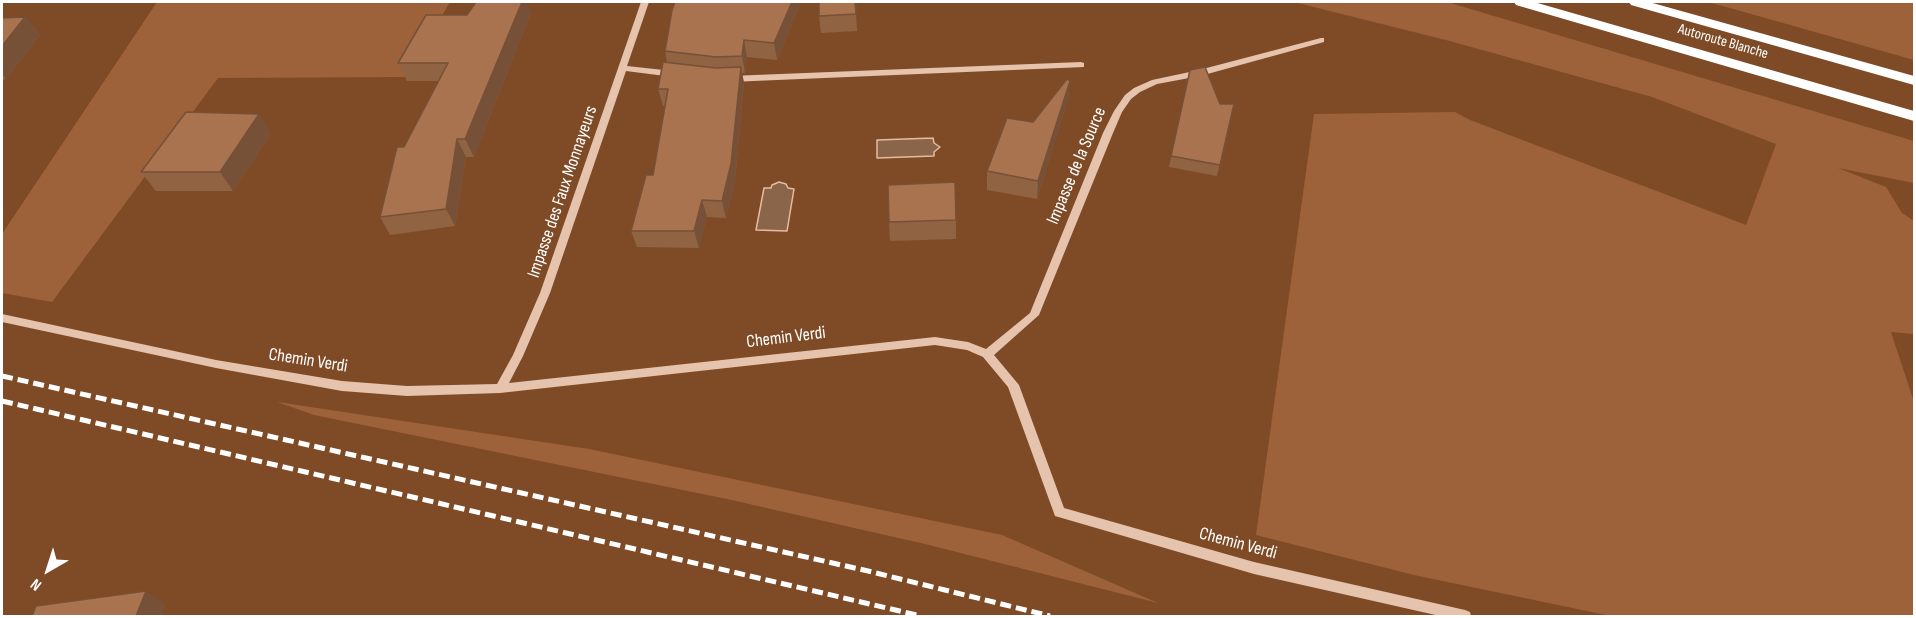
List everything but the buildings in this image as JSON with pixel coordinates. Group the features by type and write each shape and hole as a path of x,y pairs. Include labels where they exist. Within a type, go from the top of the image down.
{"highway":[{"name":"Autoroute Blanche","path":"1521,2 1914,116"},
{"name":"Autoroute Blanche","path":"1636,2 1914,81"}],"street":[{"name":"Impasse des Faux Monnayeurs","path":"500,388 518,356 545,292 645,2"},
{"name":"Impasse de la Source","path":"987,354 1034,315 1108,134 1128,97 1155,82 1200,73 1321,40"},
{"path":"720,79 1081,65"},
{"path":"624,68 688,75"},
{"name":"Chemin Verdi","path":"2,318 216,364 342,386 407,391 500,388 935,341 968,346 987,354 1013,385 1059,512 1254,568 1465,616"}],"shaded area":[{"path":"157,2 450,2 406,77 218,78 52,302 2,293 2,234"},
{"path":"1294,2 1447,2 1914,141 1914,183 1838,168 1886,187 1902,213 1914,221 1914,334 1891,332 1914,402 1914,616 1611,616 1414,575 1256,535 1314,114 1455,112 1470,120 1746,225 1776,144 1652,97 1446,40"},
{"path":"1707,2 1914,2 1914,60 1730,8"},
{"path":"933,138 934,143 940,147 934,152 934,156 877,158 877,140"},
{"path":"779,182 794,189 787,231 756,230 764,188 771,188"},
{"path":"277,402 589,449 1002,535 1158,603 925,544 727,499 314,415"}],"railway":[{"path":"2,376 868,571 1050,616"},
{"path":"2,401 921,616"}]}
